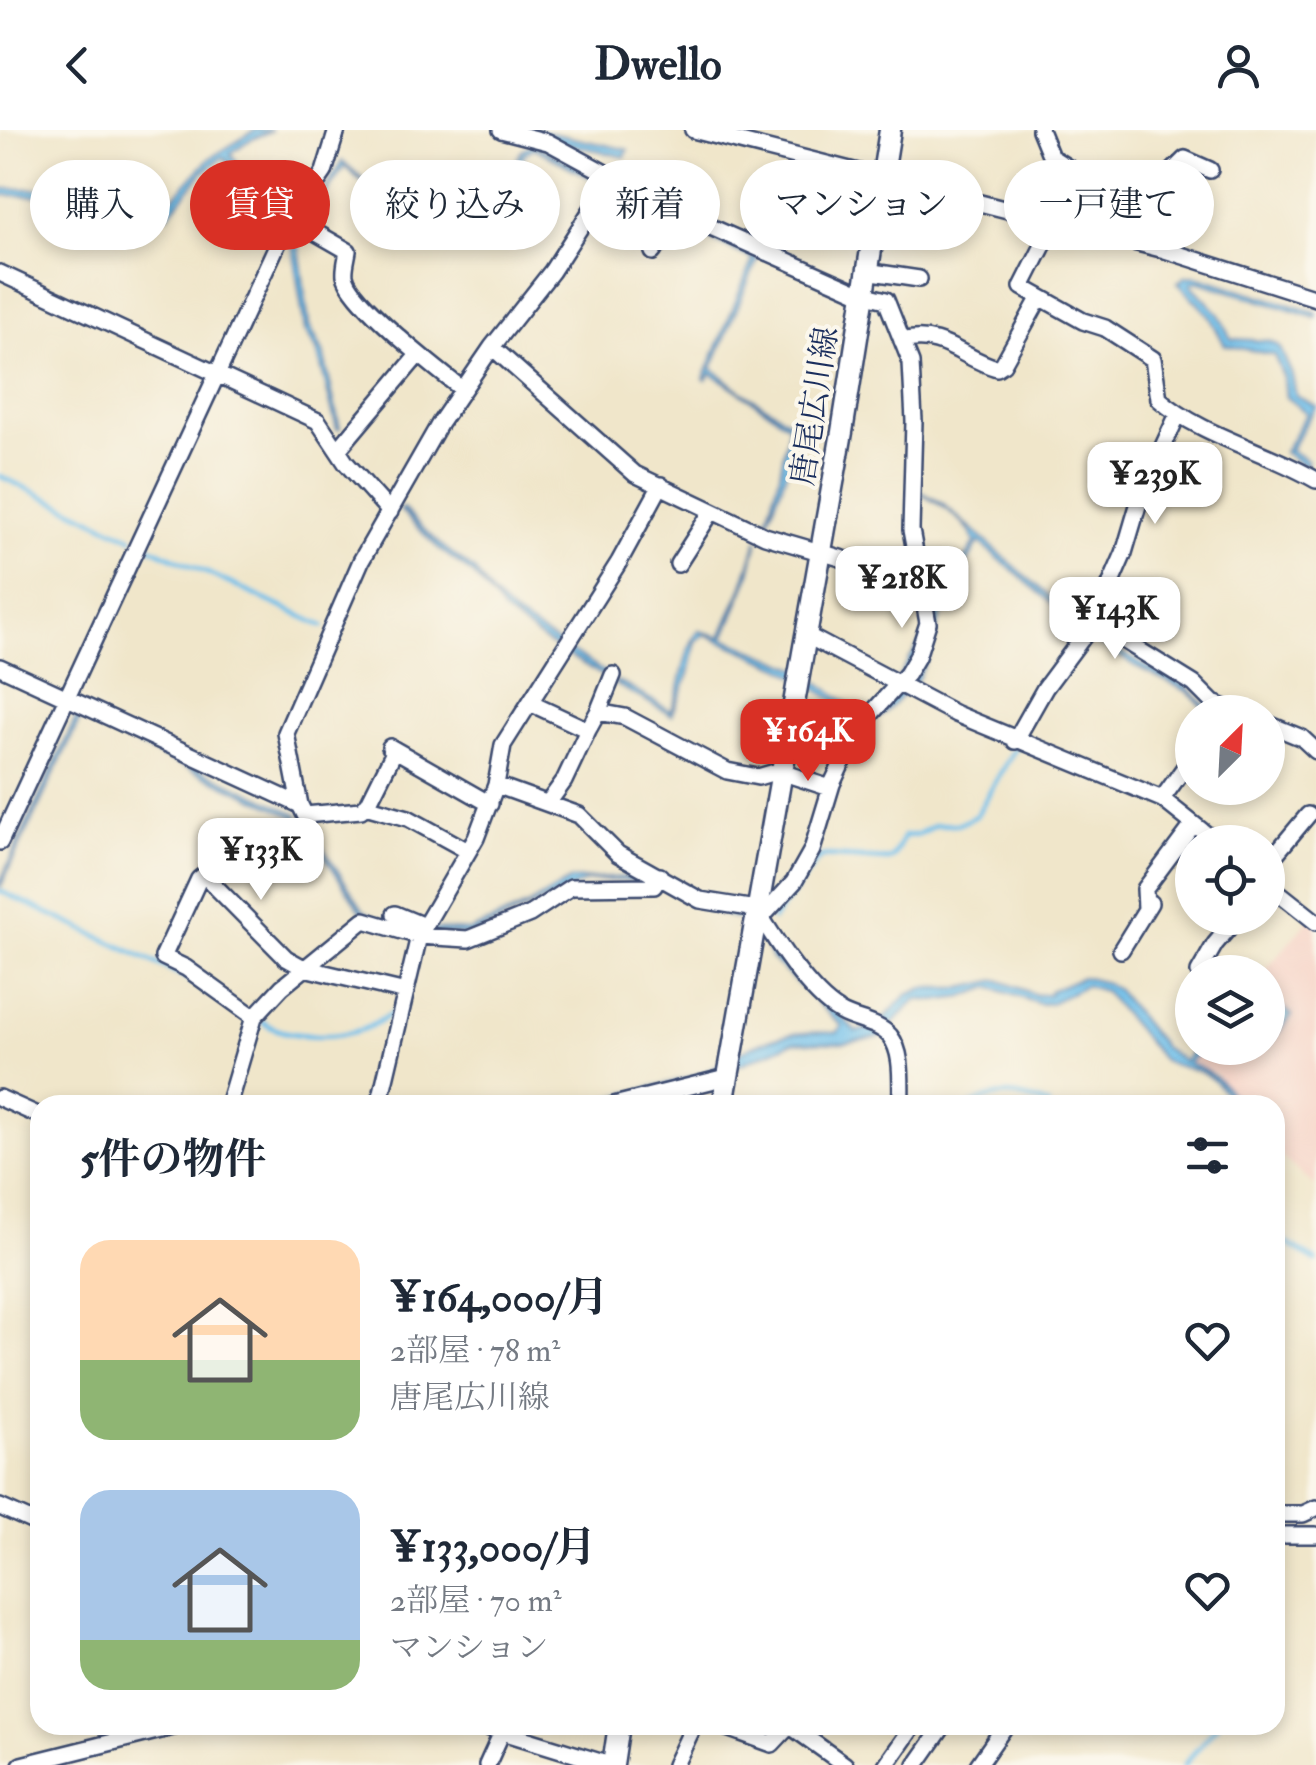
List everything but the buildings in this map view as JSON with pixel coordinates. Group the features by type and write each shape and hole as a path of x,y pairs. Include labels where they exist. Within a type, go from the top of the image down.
{"main road":[{"name":"唐尾広川線","path":"885,160 890,130"},
{"name":"唐尾広川線","path":"724,1095 870,250"},
{"path":"611,1765 617,1735"}],"street":[{"path":"327,160 336,130"},
{"path":"500,130 548,142 580,160"},
{"path":"693,130 721,133 820,160"},
{"path":"1040,130 1056,160"},
{"path":"254,1017 186,968 162,957 198,880 296,844 304,832 286,733 361,561 440,423 580,228"},
{"path":"720,231 862,294 886,300 911,363 911,530 928,623 907,683 871,714 850,746 830,788 812,850 794,882 757,918"},
{"path":"330,241 348,251 345,276 355,294 418,355 462,390"},
{"path":"0,842 275,250"},
{"path":"1041,250 1022,287 1106,328 1153,358 1160,399 1178,414 1291,464 1316,480"},
{"path":"1165,250 1316,298"},
{"path":"866,271 919,280"},
{"path":"0,273 318,420 390,512"},
{"path":"902,341 933,339 997,368 1003,364 1040,297"},
{"path":"492,347 634,474 764,536 943,589"},
{"path":"338,450 418,355"},
{"path":"1016,741 1046,688 1094,622 1124,553 1142,492 1178,414"},
{"path":"381,1095 421,931 468,851 490,804 503,745 619,562 661,486"},
{"path":"678,564 712,510"},
{"path":"1094,622 1194,684 1205,695"},
{"path":"806,635 907,683 944,708 1162,799 1194,824 1145,889 1148,906 1121,950"},
{"path":"0,666 303,810 352,812 365,806 392,748 490,804"},
{"path":"548,803 564,781 613,675"},
{"path":"530,703 588,730"},
{"path":"598,712 624,716 726,771 758,776 782,771 830,788"},
{"path":"1285,731 1302,738 1316,751"},
{"path":"1162,799 1175,781"},
{"path":"496,785 579,815 618,854 700,900 757,918 784,956 838,1012 880,1029 898,1052 900,1095"},
{"path":"365,806 408,818 468,851"},
{"path":"1285,843 1308,815"},
{"path":"204,875 286,958 304,968 406,992"},
{"path":"231,1095 254,1017 304,968 364,920 468,940 530,914 571,887 654,886 660,876"},
{"path":"1285,898 1310,918"},
{"path":"395,914 421,931"},
{"path":"645,1095 729,1068"},
{"path":"0,1098 30,1112"},
{"path":"0,1506 30,1520"},
{"path":"1285,1515 1316,1508"},
{"path":"1285,1535 1316,1535"},
{"path":"21,1765 141,1735"},
{"path":"487,1765 501,1735"},
{"path":"512,1735 611,1765"},
{"path":"675,1765 689,1735"},
{"path":"747,1735 772,1744 780,1735"},
{"path":"802,1735 845,1765"},
{"path":"886,1765 907,1735"},
{"path":"916,1765 937,1735"},
{"path":"978,1765 999,1735"}],"shaded area":[{"path":"1316,911 1316,1186 1285,1160 1285,1095 1231,1095 1215,1074 1196,1065 1285,1065 1285,955 1278,955"}],"water":[{"path":"256,130 272,130 230,154 236,160 209,159"},
{"path":"511,130 536,130 628,150 625,157"},
{"path":"533,144 580,168 580,172 534,148 517,160 522,150"},
{"path":"342,161 350,171 344,166 330,188 330,181"},
{"path":"190,180 190,188 170,213 170,201"},
{"path":"0,189 30,189 30,195 0,195"},
{"path":"720,240 758,258 712,368 792,423 789,462 765,527 789,425 711,373 704,379 753,259 720,244"},
{"path":"293,250 299,250 309,325 323,352 340,429 317,350 305,330"},
{"path":"1196,276 1316,313 1316,318 1197,281 1191,284 1218,313 1231,339 1269,341 1279,346 1296,396 1316,406 1290,450 1308,461 1305,466 1284,452 1307,413 1286,397 1284,378 1274,355 1225,345 1209,315 1178,283 1185,277"},
{"path":"918,490 943,504 1083,626 1082,629 979,542 945,603 917,680 872,721 975,543 959,520"},
{"path":"402,508 475,571 492,595 514,615 607,674 605,677 505,613 473,574 438,548"},
{"path":"758,539 749,577 724,638 802,670 861,717 783,668 705,634 696,641 689,674 672,715 615,684 623,684 671,711 694,639 699,631 721,637"},
{"path":"1096,636 1195,695 1135,666 1094,640"},
{"path":"78,714 299,815 297,818 80,719 0,888"},
{"path":"315,836 364,911 428,929 469,931 527,906 571,880 648,876 745,913 856,1032 877,1026 907,995 924,988 962,988 998,980 1036,995 1049,994 1082,977 1106,983 1117,990 1163,1047 1175,1055 1175,1065 1163,1060 1104,991 1085,985 1051,1003 1040,1004 990,987 963,997 917,999 879,1037 844,1043 793,1042 720,1073 640,1095 620,1095 697,1075 776,1038 798,1033 837,1033 842,1026 772,959 760,934 748,921 709,911 649,880 587,881 470,935 433,933 363,915 312,837"},
{"path":"1176,1065 1205,1070 1232,1095 1226,1095 1196,1070"}],"waterway":[{"path":"0,476 132,538"},
{"path":"150,547 323,626"},
{"path":"773,919 818,859 825,856 888,860 904,836 917,835 935,825 959,824 976,816 1015,748"},
{"path":"0,891 184,976 201,988"},
{"path":"263,1022 284,1032 327,1035 364,1029 392,1013"},
{"path":"1285,1242 1316,1261"},
{"path":"1184,1765 1209,1735"}]}
